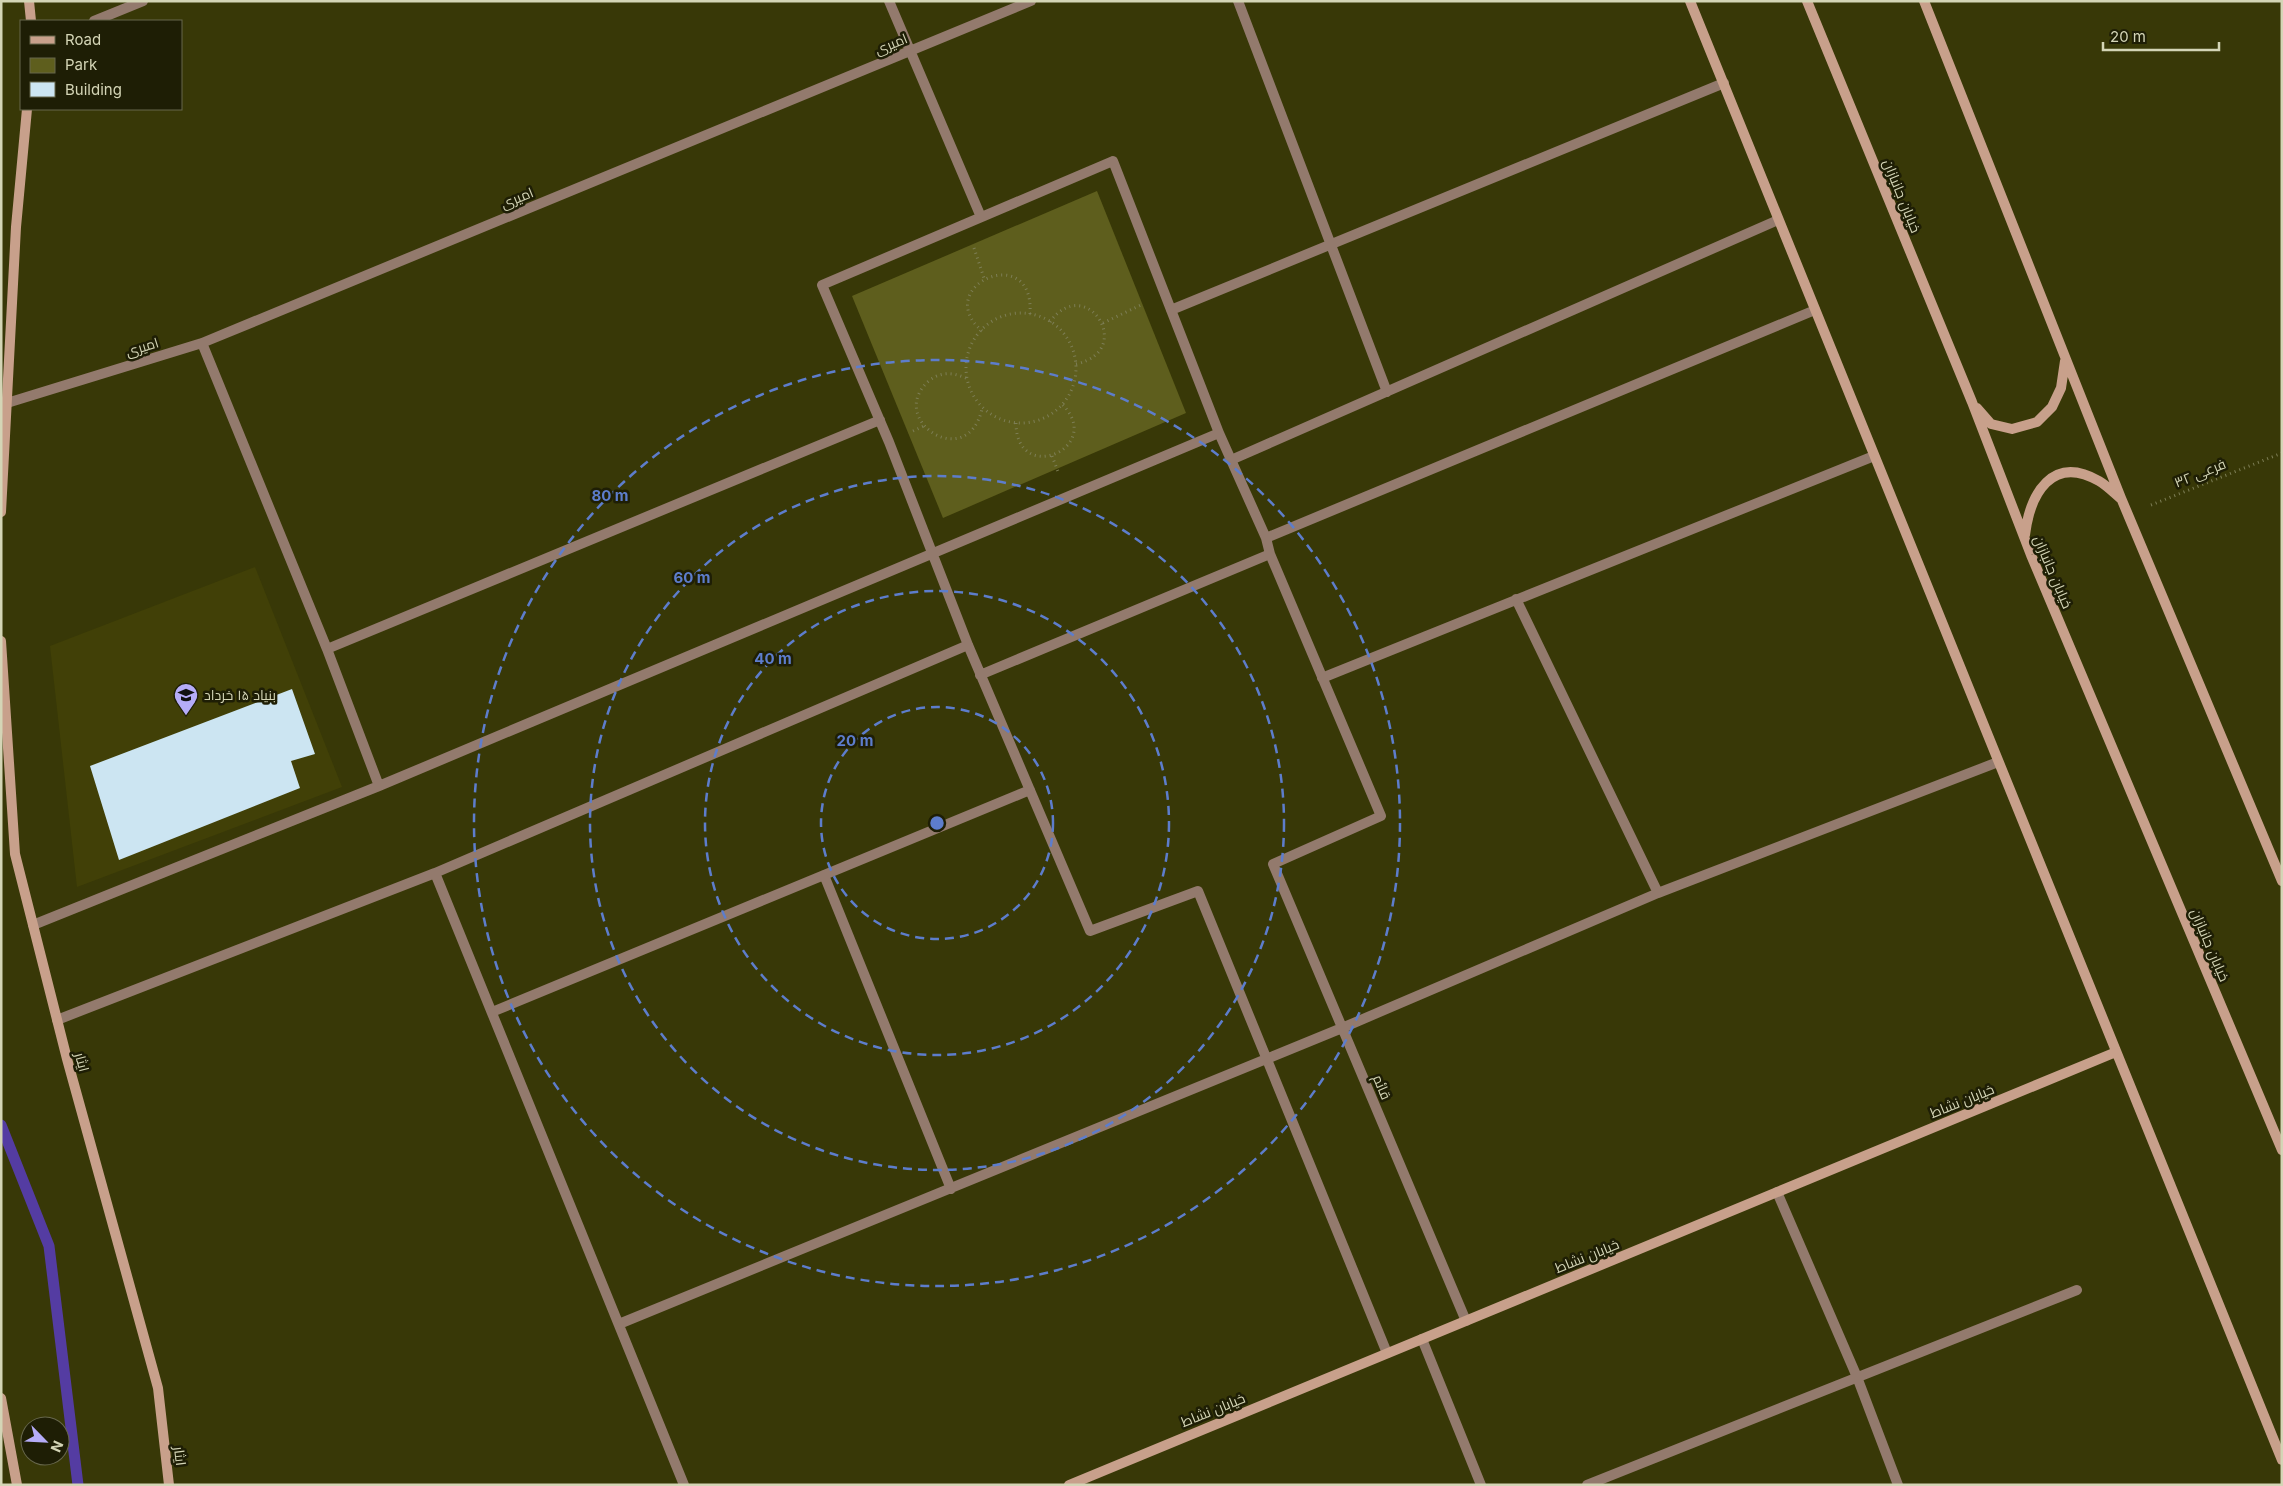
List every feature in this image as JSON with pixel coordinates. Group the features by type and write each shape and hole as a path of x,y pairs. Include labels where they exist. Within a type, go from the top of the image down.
{"street":[{"path":"29,1 31,20"},
{"path":"96,20 143,1"},
{"path":"889,1 981,217"},
{"name":"امیری","path":"4,402 202,343 1031,1"},
{"path":"1238,1 1387,392"},
{"path":"1690,1 2282,1460"},
{"name":"خیابان جانبازان","path":"1807,1 1972,402 2025,539 2282,1150"},
{"path":"1924,1 2121,498 2282,881"},
{"path":"1172,310 1724,83"},
{"path":"1,512 4,402 16,227 27,110"},
{"path":"1387,1353 1198,891 1090,931 980,675 880,420 822,285 1113,161 1219,433 1266,538 1270,554 1322,678 1874,456"},
{"path":"1231,460 1778,220"},
{"path":"1266,538 1815,310"},
{"path":"202,343 327,649 379,786"},
{"path":"1972,402 1991,424 2012,429 2037,422 2052,407 2061,388 2066,360"},
{"path":"327,649 880,420"},
{"path":"34,925 379,786 1219,433"},
{"path":"2025,539 2028,514 2037,492 2048,479 2064,472 2083,474 2100,481 2121,498"},
{"path":"980,675 1270,554"},
{"path":"1516,599 1658,894"},
{"name":"ایثار","path":"1,641 15,854 158,1388 170,1485"},
{"path":"58,1020 435,873 968,645"},
{"name":"قائم","path":"1322,678 1381,816 1273,864 1466,1321"},
{"path":"619,1324 1342,1028 1658,894 1998,762"},
{"path":"492,1012 1030,790"},
{"path":"435,873 684,1485"},
{"path":"824,876 950,1188"},
{"name":"خیابان نشاط","path":"1069,1485 2116,1052"},
{"path":"1777,1192 1857,1377 1898,1485"},
{"path":"1588,1485 2077,1290"},
{"path":"1422,1339 1481,1485"},
{"path":"1,1398 17,1485"}],"path":[{"path":"966,223 984,278"},
{"path":"982,331 974,324 968,304 970,294 976,284 994,274 1004,274 1015,278 1023,284 1031,303 1030,314"},
{"path":"1103,323 1165,294"},
{"path":"1050,322 1063,309 1081,306 1090,309 1103,323 1105,332 1100,350 1085,362 1076,364"},
{"path":"1008,314 1030,314 1045,318 1050,322 1060,329 1071,345 1076,364 1074,382 1062,404 1056,411 1040,420 1016,423 1005,422 989,414 976,402 966,378 965,368 968,351 977,334 991,322 1008,314"},
{"path":"966,378 954,373 944,374 934,378 925,385 919,394 918,416 932,434 953,440 973,430 980,421 982,408"},
{"path":"1016,423 1016,432 1025,449 1033,455 1052,456 1067,447 1072,438 1073,419 1062,404"},
{"name":"فرعی ۳۲","path":"2128,514 2282,453"}],"shaded area":[{"name":"بنیاد ۱۵ خرداد","path":"255,567 342,787 77,887 50,646"}],"green space":[{"path":"1097,191 1186,413 943,518 852,296"}],"building":[{"path":"292,689 315,754 291,761 300,788 119,860 90,766"}],"waterway":[{"path":"1,1125 49,1246 78,1485"}],"place":[{"name":"بنیاد ۱۵ خرداد","path":"186,716"}]}
